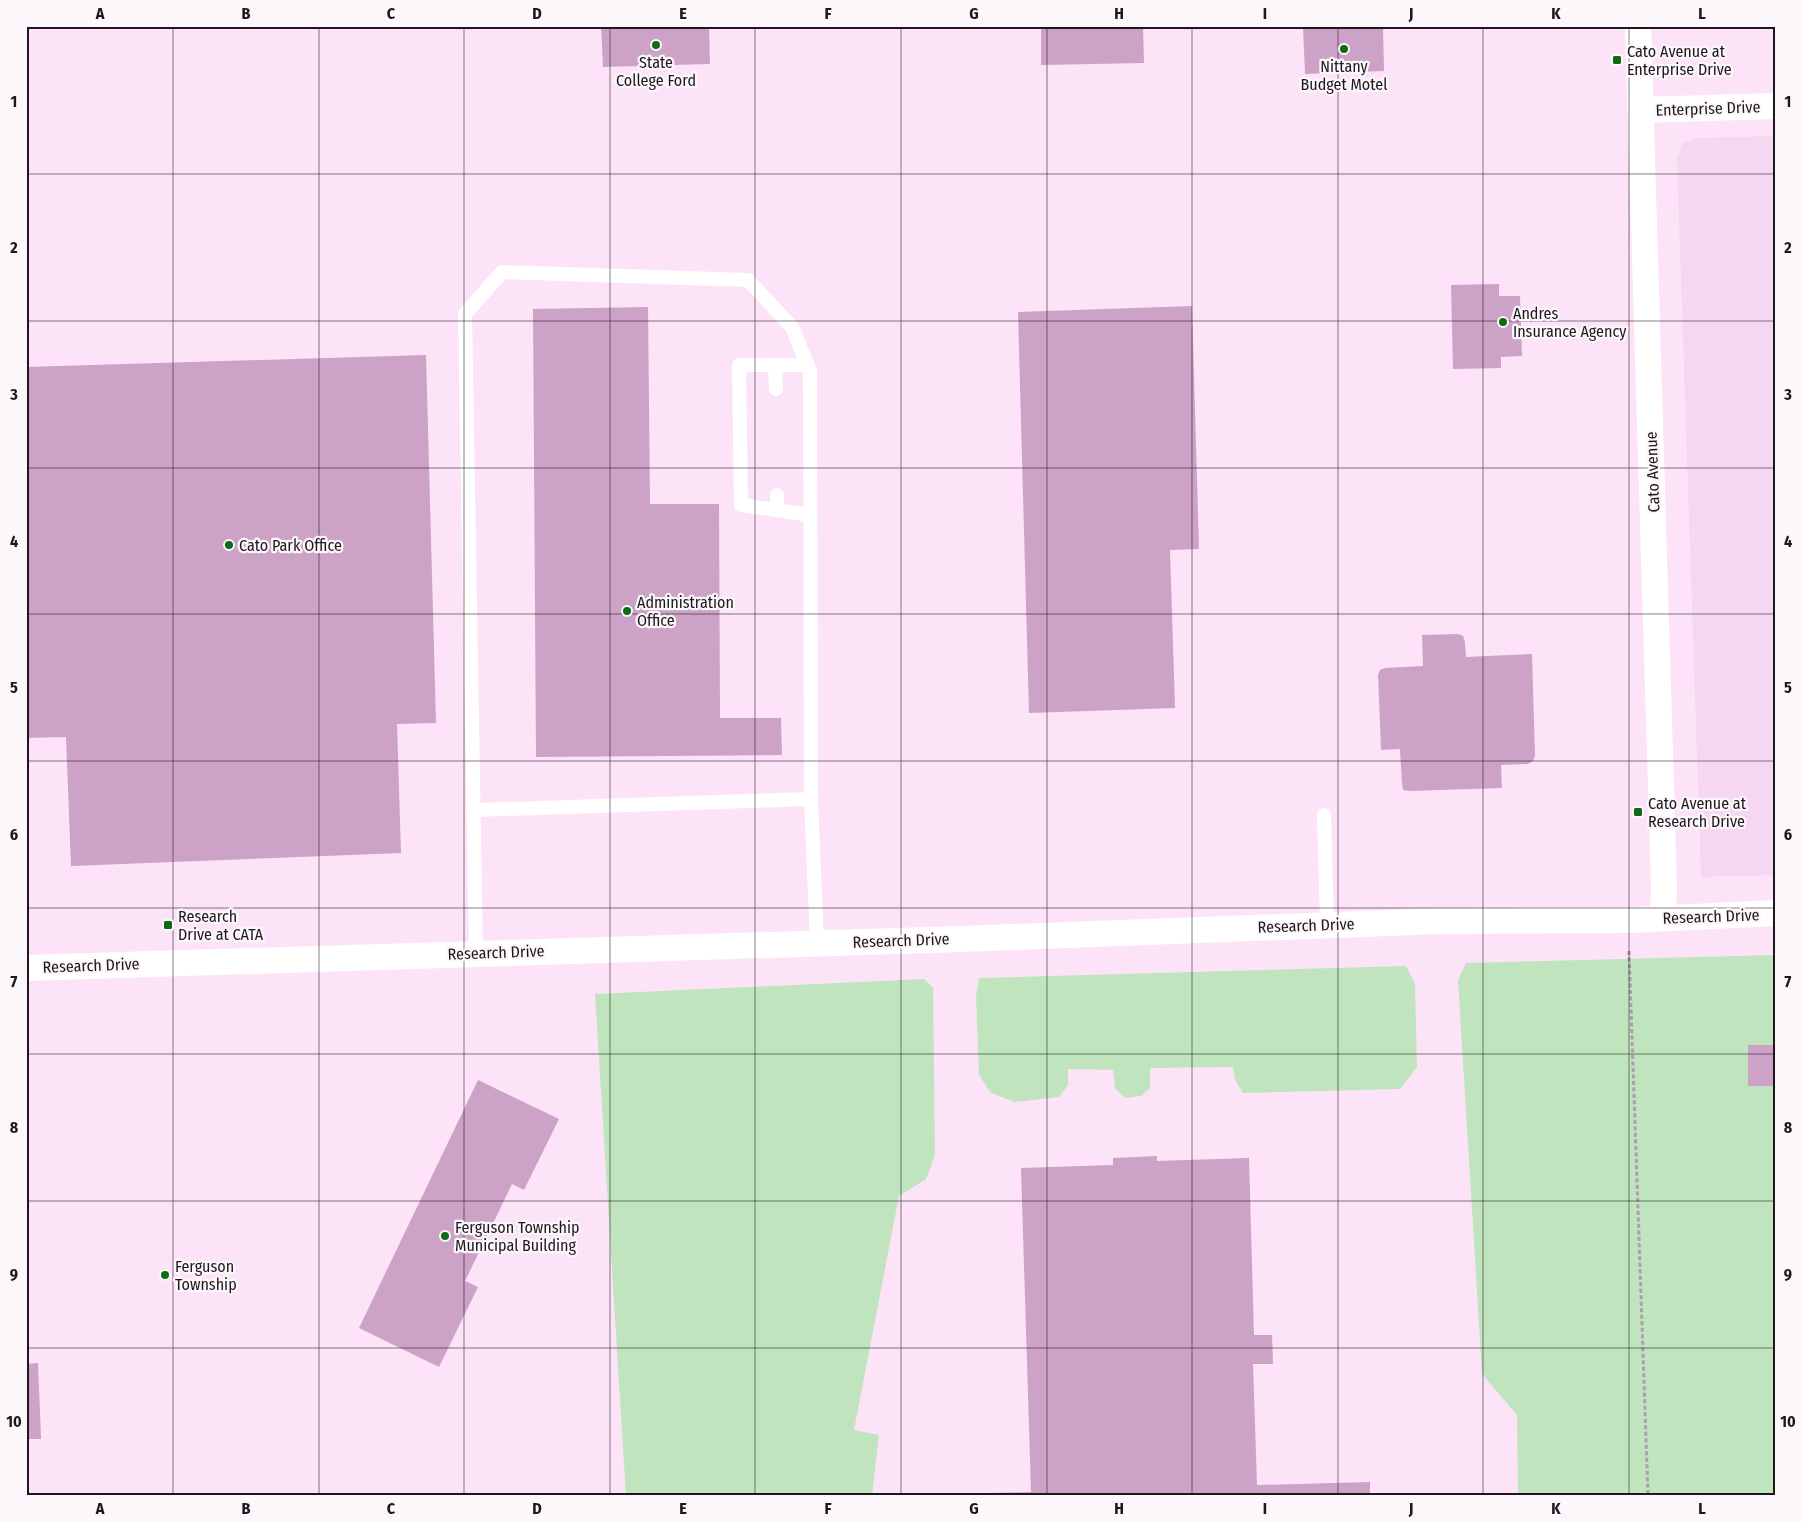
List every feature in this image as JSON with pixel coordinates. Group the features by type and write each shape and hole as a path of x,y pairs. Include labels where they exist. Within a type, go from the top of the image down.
{"street":[{"name":"Cato Avenue","path":"1638,26 1664,918"},
{"name":"Enterprise Drive","path":"1640,110 1776,106"},
{"name":"Research Drive","path":"26,968 1441,921 1631,920 1776,913"}],"lane":[{"path":"476,953 465,314 502,272 748,280 792,327 810,371 811,799 817,943"},
{"path":"807,365 739,365 741,505 810,515"},
{"path":"775,365 776,390"},
{"path":"777,495 777,510"},
{"path":"474,810 811,799"},
{"path":"1324,816 1327,925"}],"path":[{"path":"1629,951 1648,1496"}],"shaded area":[{"path":"1776,136 1776,875 1701,877 1677,160 1682,144 1696,138"}],"green space":[{"path":"1776,955 1776,1496 1518,1496 1517,1415 1482,1374 1458,980 1466,963"},
{"path":"1406,966 1415,984 1417,1067 1400,1089 1243,1093 1235,1080 1233,1067 1150,1068 1150,1088 1141,1096 1125,1098 1115,1088 1113,1070 1068,1069 1068,1085 1059,1097 1015,1102 991,1093 979,1075 976,996 979,978"},
{"path":"924,979 933,988 935,1155 926,1179 899,1196 854,1430 879,1435 872,1496 626,1496 595,994"}],"building":[{"name":"State College Ford","path":"601,26 709,26 710,64 603,67"},
{"path":"1041,26 1143,26 1144,63 1041,65"},
{"name":"Nittany Budget Motel","path":"1303,26 1383,26 1384,71 1305,74"},
{"path":"1499,284 1499,296 1520,296 1522,356 1501,357 1501,368 1453,369 1451,285"},
{"path":"1192,306 1199,549 1170,550 1175,708 1029,713 1018,312"},
{"name":"Administration Office","path":"648,307 650,504 719,504 720,718 781,718 782,755 536,757 533,309"},
{"name":"Cato Park Office","path":"426,355 436,723 397,724 401,853 71,866 66,737 26,738 26,367"},
{"path":"1458,634 1463,636 1466,657 1532,654 1535,756 1533,761 1528,764 1501,765 1502,788 1403,790 1400,749 1381,750 1378,675 1380,670 1385,668 1423,666 1422,635"},
{"path":"1748,1045 1776,1045 1776,1086 1748,1086"},
{"name":"Ferguson Township Municipal Building","path":"478,1080 559,1119 524,1190 512,1184 465,1281 478,1287 439,1367 359,1328"},
{"path":"1157,1156 1157,1161 1249,1158 1254,1335 1272,1335 1273,1364 1253,1364 1257,1485 1370,1482 1370,1496 956,1496 956,1494 1031,1492 1021,1168 1113,1165 1113,1158"},
{"path":"38,1363 41,1439 26,1439 26,1364"}],"place":[{"name":"State College Ford","path":"656,45"},
{"name":"Nittany Budget Motel","path":"1344,49"},
{"name":"Cato Avenue at Enterprise Drive","path":"1617,60"},
{"name":"Andres Insurance Agency","path":"1503,322"},
{"name":"Cato Park Office","path":"229,545"},
{"name":"Administration Office","path":"627,611"},
{"name":"Cato Avenue at Research Drive","path":"1638,812"},
{"name":"Research Drive at CATA","path":"168,925"},
{"name":"Ferguson Township Municipal Building","path":"445,1236"},
{"name":"Ferguson Township","path":"165,1275"}]}
